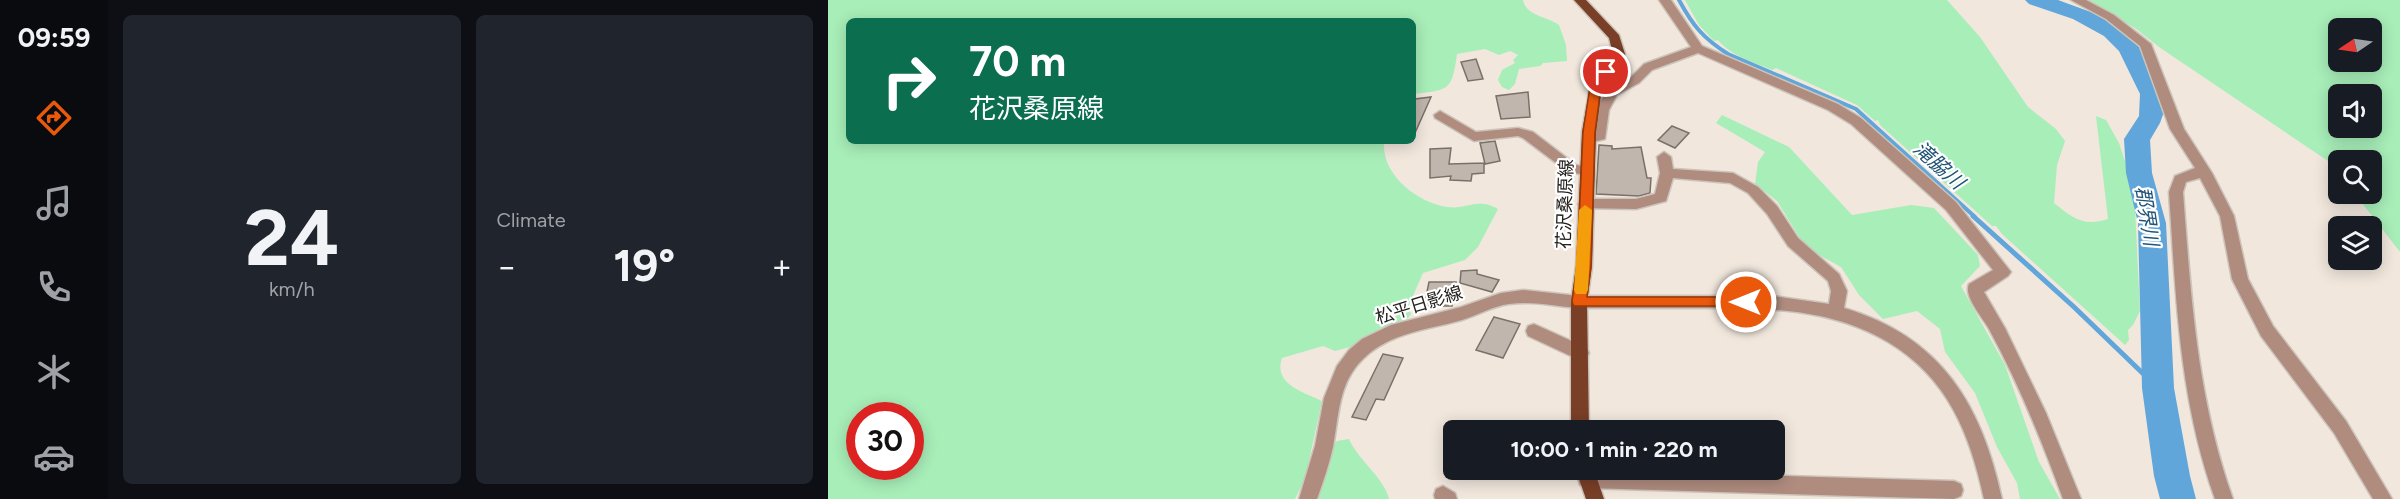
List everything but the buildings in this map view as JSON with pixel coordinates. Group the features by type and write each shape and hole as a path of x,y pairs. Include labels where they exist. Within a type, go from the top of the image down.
{"main road":[{"name":"花沢桑原線","path":"1580,0 1615,37 1618,54 1596,87 1589,139 1584,266 1580,302 1580,420"}],"street":[{"path":"1665,0 1698,49 1813,98 1856,121 1951,206 1974,233 2003,272 1975,288 1976,293 1989,311 2028,393 2059,461 2072,499"},
{"path":"2077,0 2110,17 2145,44 2177,129 2205,173 2227,216 2240,279 2267,331 2340,427 2383,499"},
{"path":"1589,139 1600,136 1603,110 1612,92 1635,80 1648,66 1698,49"},
{"path":"1440,115 1474,137 1518,132 1528,135 1573,169 1586,170"},
{"path":"1585,204 1635,204 1660,197 1667,173 1664,157"},
{"path":"1667,173 1733,178 1753,190 1772,210 1793,242 1834,278 1839,291 1836,312"},
{"path":"2205,173 2194,173 2180,179 2176,192 2188,359 2198,415 2214,474 2224,499"},
{"name":"松平日影線","path":"1308,499 1323,449 1330,405 1342,373 1356,353 1368,343 1393,330 1440,319 1490,302 1514,297 1547,297 1580,302 1794,304 1836,312 1869,323 1917,353 1953,392 1968,417 1980,447 1993,499"},
{"path":"1534,332 1581,353"},
{"path":"1589,488 1954,490"}],"green space":[{"path":"828,0 1523,0 1533,13 1559,25 1566,45 1567,61 1543,63 1540,66 1519,69 1515,84 1509,90 1502,87 1498,80 1502,70 1515,63 1513,60 1518,55 1510,51 1499,55 1485,49 1457,54 1453,75 1447,86 1416,94 1416,18 846,18 846,144 1384,144 1388,165 1394,175 1413,193 1447,207 1484,204 1498,209 1478,247 1465,260 1423,273 1408,307 1411,314 1408,318 1381,328 1354,346 1335,351 1323,346 1282,358 1280,367 1286,381 1322,401 1305,479 1295,499 828,499"},
{"path":"1685,0 1947,0 1980,37 2028,107 2056,129 2065,141 2057,165 2054,203 2079,220 2092,222 2108,219 2096,116 2106,120 2119,143 2134,188 2140,311 2128,330 2129,340 2125,345 2002,234 1996,226 1992,226 1880,125 1878,120 1875,121 1857,105 1776,68 1772,70 1743,58 1723,46 1718,40 1714,41 1699,25"},
{"path":"2087,0 2400,0 2400,252 2382,229 2382,216 2372,216 2363,204 2382,204 2382,150 2328,150 2328,161 2159,47 2135,28"},
{"path":"1722,115 1789,147 1852,215 1911,205 1934,208 1978,255 1980,266 1961,286 2005,365 2039,462 2060,499 2020,499 2017,483 1997,447 1975,393 1945,352 1940,329 1917,311 1883,319 1859,295 1841,267 1806,248 1777,201 1755,184 1758,162 1765,152 1716,123"},
{"path":"1349,439 1382,484 1389,499 1316,499 1331,448 1337,441"}],"waterway":[{"name":"滝脇川","path":"1679,0 1699,31 1728,54 1856,109 1975,217"},
{"name":"郡界川","path":"2036,0 2080,15 2112,31 2131,51 2152,94 2151,116 2137,139 2139,173 2152,223 2158,388 2172,476 2178,499"},
{"name":"滝脇川","path":"1973,216 2074,307 2158,388"}],"slow traffic":[{"path":"1581,290 1585,210"}],"route":[{"path":"1606,72 1596,87 1589,132 1584,266 1580,302 1746,302"}]}
